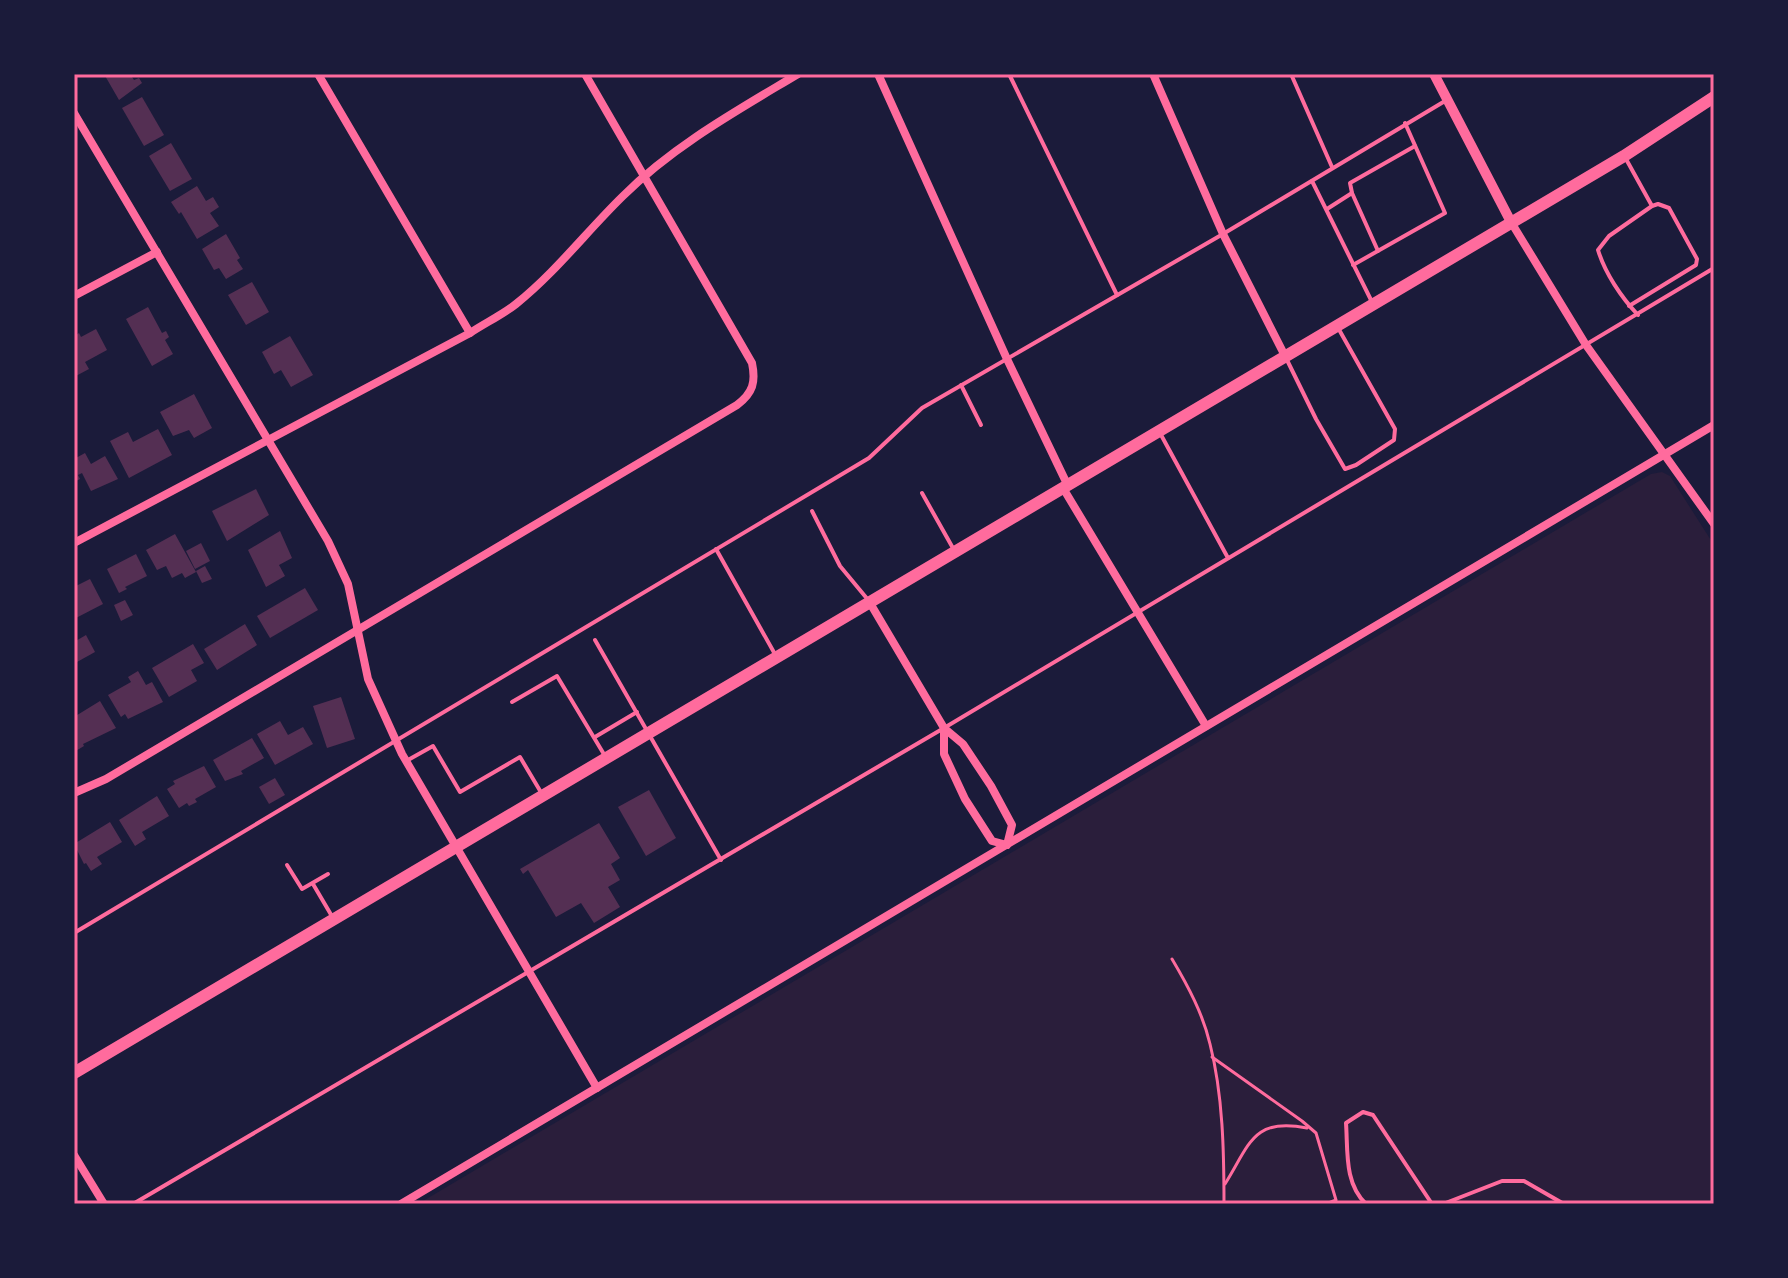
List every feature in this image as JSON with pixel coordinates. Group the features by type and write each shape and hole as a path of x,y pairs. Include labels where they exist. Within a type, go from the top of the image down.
{"main road":[{"path":"74,1073 1624,156 1714,97"}],"street":[{"path":"318,74 470,333"},
{"path":"74,793 106,779 358,631 737,405 752,391 755,381 752,363 585,74"},
{"path":"74,543 470,333 515,305 576,248 644,177 675,153 798,74"},
{"path":"878,74 1066,487 1206,726"},
{"path":"1153,74 1223,234 1285,356"},
{"path":"1434,74 1511,222 1586,345 1714,524"},
{"path":"74,113 328,541 348,584 368,679 395,739 597,1088"},
{"path":"74,296 157,252"},
{"path":"401,1204 1714,425"},
{"path":"870,603 944,728 963,744 991,786 1012,825 1007,845"},
{"path":"944,728 944,754 965,799 992,841 1007,845"},
{"path":"74,1155 104,1204"}],"lane":[{"path":"1009,74 1117,295"},
{"path":"1291,74 1333,167"},
{"path":"74,933 869,458 922,408 1223,234 1447,99"},
{"path":"1353,265 1445,213 1405,123"},
{"path":"1378,251 1350,183 1415,146"},
{"path":"1624,156 1652,206"},
{"path":"1312,180 1373,304"},
{"path":"1326,209 1352,193"},
{"path":"1629,306 1696,265 1697,259 1669,208 1658,204 1609,236 1598,250 1602,264 1629,306 1638,315"},
{"path":"133,1204 944,728 1714,268"},
{"path":"1285,356 1345,469 1356,465 1394,440 1395,429 1337,326"},
{"path":"961,385 981,425"},
{"path":"1159,431 1228,558"},
{"path":"922,493 955,552"},
{"path":"812,511 840,566 870,603"},
{"path":"716,549 777,658"},
{"path":"595,640 721,860"},
{"path":"512,702 557,676 606,758"},
{"path":"594,737 637,712"},
{"path":"406,761 433,746 460,792 520,757 543,796"},
{"path":"287,865 302,889 328,874"},
{"path":"313,883 334,920"},
{"path":"1366,1204 1355,1194 1349,1172 1346,1123 1363,1112 1373,1115 1432,1204"},
{"path":"1443,1204 1502,1181 1524,1181 1564,1204"}],"path":[{"path":"1172,959 1199,1011 1212,1057 1221,1132 1224,1204"},
{"path":"1212,1057 1316,1133 1336,1200"},
{"path":"1224,1186 1254,1137 1270,1125 1284,1123 1311,1128"},
{"path":"1326,1204 1355,1194"}],"shaded area":[{"path":"1662,472 1670,476 1714,545 1714,1204 418,1204 1651,474"}],"building":[{"path":"104,74 130,74 142,83 119,100"},
{"path":"142,97 164,135 144,146 122,108"},
{"path":"171,143 192,179 170,191 149,156"},
{"path":"197,186 206,201 213,197 219,207 210,213 219,226 197,239 181,212 179,214 171,202"},
{"path":"226,234 243,269 226,279 219,268 214,270 202,249"},
{"path":"252,282 269,312 246,325 228,295"},
{"path":"148,307 162,333 166,331 169,337 165,340 173,354 152,366 126,319"},
{"path":"96,329 107,350 85,362 89,369 74,377 75,336 79,333 81,337"},
{"path":"290,336 313,375 291,387 281,370 274,374 262,352"},
{"path":"194,394 212,428 194,438 189,430 173,436 160,412"},
{"path":"158,429 172,455 129,478 110,441 128,432 133,442"},
{"path":"85,453 91,464 105,456 118,479 91,491 82,473 78,475 80,479 74,482 74,466 77,464 74,459"},
{"path":"256,489 269,515 227,541 212,511"},
{"path":"280,531 292,558 279,565 285,576 266,587 248,550"},
{"path":"175,534 196,572 185,578 182,573 172,578 166,566 157,570 146,550"},
{"path":"201,543 210,561 195,569 186,551"},
{"path":"136,554 147,576 119,593 107,569"},
{"path":"205,566 212,579 202,583 196,571"},
{"path":"90,579 103,604 74,619 74,587"},
{"path":"305,588 318,610 270,638 257,616"},
{"path":"125,600 133,615 121,621 114,605"},
{"path":"245,624 257,645 217,670 204,649"},
{"path":"86,635 95,652 77,662 74,642"},
{"path":"193,644 204,663 191,670 197,681 169,697 152,668"},
{"path":"138,671 146,685 152,682 163,702 128,719 125,714 121,717 108,695 131,682 128,677"},
{"path":"341,697 355,739 327,748 313,706"},
{"path":"100,701 116,728 83,744 74,752 74,717"},
{"path":"280,721 288,735 303,727 313,744 275,765 257,734"},
{"path":"252,738 264,758 241,771 243,774 225,781 213,760"},
{"path":"204,766 216,787 195,799 197,802 179,808 167,789 175,784 173,781"},
{"path":"275,778 285,795 269,804 259,787"},
{"path":"649,790 676,838 646,856 618,807"},
{"path":"157,796 169,816 142,832 146,839 135,846 119,820"},
{"path":"110,822 122,842 97,857 102,864 91,871 74,844"},
{"path":"599,823 620,858 611,864 620,880 608,887 620,907 594,923 581,903 556,917 528,870 523,874 520,869"}]}
